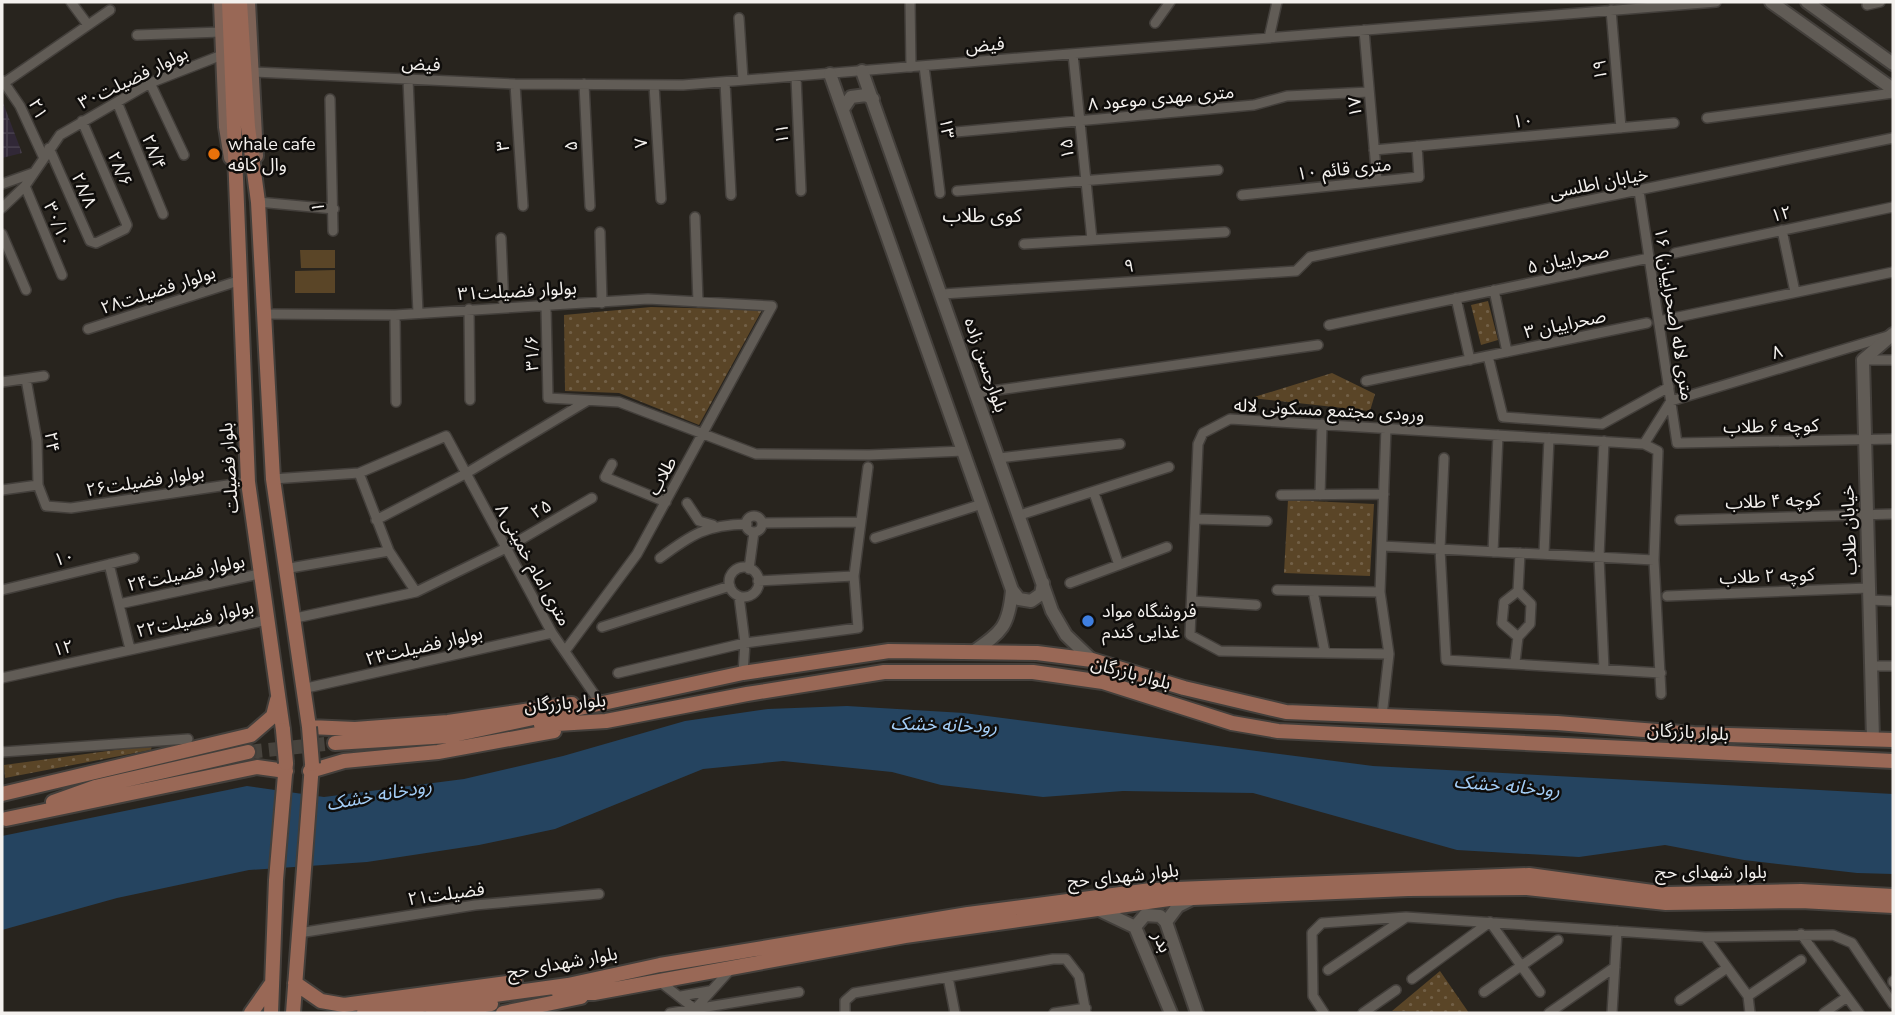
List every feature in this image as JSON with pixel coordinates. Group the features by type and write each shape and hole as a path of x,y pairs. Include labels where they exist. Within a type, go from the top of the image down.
{"main road":[{"name":"بلوار فضیلت","path":"220,2 225,127 236,201"},
{"name":"بلوار فضیلت","path":"229,2 242,127 258,202"},
{"name":"بلوار فضیلت","path":"240,2 242,127 236,201 248,482 259,574 284,730 286,771 276,880 271,1013"},
{"name":"بلوار فضیلت","path":"249,2 272,479 283,569 309,727 310,771 293,1013"},
{"path":"243,374 265,374"},
{"name":"بلوار بازرگان","path":"505,727 743,673 889,650 1037,653 1092,660 1184,688 1275,710 1557,723 1694,734 1893,740"},
{"name":"بلوار بازرگان","path":"505,727 606,721 747,694 884,672 1033,672 1103,682 1231,723 1278,731 1893,761"},
{"path":"2,794 251,735 272,716 279,695"},
{"path":"309,727 355,729 435,723 562,704 601,704"},
{"path":"310,771 344,761 438,752 606,721"},
{"path":"1550,743 1557,723"},
{"path":"335,743 449,736 505,727"},
{"path":"4,820 95,787 248,752"},
{"path":"4,820 257,767 286,771"},
{"path":"2,794 95,787"},
{"name":"بلوار شهدای حج","path":"364,1013 568,985 594,978 968,915 1191,888 1529,876 1667,894 1801,891 1893,896"},
{"name":"بلوار شهدای حج","path":"433,1013 562,992 594,993 926,932 1196,897 1408,889 1527,888 1666,903 1801,901 1893,906"},
{"path":"295,983 321,1001 344,1005 561,977 594,978"},
{"path":"251,1013 273,982"},
{"path":"503,1013 594,993"}],"street":[{"path":"71,2 88,25"},
{"path":"910,2 911,67"},
{"path":"1155,23 1170,2"},
{"path":"1269,38 1277,2"},
{"path":"1559,2 1561,14"},
{"name":"فیض","path":"254,72 515,85 725,82 1716,2"},
{"path":"1771,2 1893,91"},
{"path":"1807,2 1893,64"},
{"path":"1867,5 1880,2"},
{"path":"3,81 110,10"},
{"name":"۱۹","path":"1611,10 1620,128"},
{"path":"739,18 743,80"},
{"name":"۱۷","path":"1364,30 1377,181"},
{"path":"137,35 221,32"},
{"name":"۱۵","path":"1073,54 1092,240"},
{"name":"بولوار فضیلت۳۰","path":"2,208 25,186 60,135 150,83 222,55"},
{"name":"۱۳","path":"924,66 940,193"},
{"name":"بلوارحسن زاده","path":"862,71 943,294 1052,611 1066,635 1092,660"},
{"path":"830,74 1012,590 1019,599 1031,601 1041,594 1043,582"},
{"name":"۱۱","path":"796,76 801,191"},
{"path":"408,79 418,313"},
{"name":"۲۱","path":"3,81 46,152"},
{"path":"725,82 731,195"},
{"path":"150,83 184,155"},
{"name":"۵","path":"584,84 590,206"},
{"name":"۳","path":"515,85 523,206"},
{"name":"۷","path":"653,85 661,199"},
{"path":"1707,118 1893,91"},
{"name":"۸ متری مهدی موعود","path":"956,132 1254,105 1287,96 1369,92"},
{"path":"843,109 851,97 859,94 873,99"},
{"name":"۱","path":"330,99 333,231"},
{"name":"۲۸/۴","path":"117,102 163,214"},
{"name":"۲۸/۶","path":"82,121 127,225 125,229 92,244"},
{"name":"۱۰","path":"1374,150 1674,123"},
{"name":"خيابان اطلسى","path":"1310,257 1893,138"},
{"name":"۱۰ متری قائم","path":"1242,194 1419,177 1417,146"},
{"name":"۲۸/۸","path":"46,152 92,244"},
{"path":"957,191 1218,170"},
{"path":"2,184 34,173"},
{"name":"۳۰/۱۰","path":"25,186 62,275"},
{"name":"۱۶ متری لاله (صحراییان)","path":"1639,191 1677,443"},
{"path":"258,202 334,209"},
{"name":"۱۲","path":"1675,253 1893,207"},
{"path":"695,217 698,302"},
{"path":"1782,230 1795,292"},
{"path":"600,232 602,303"},
{"path":"1024,244 1224,232"},
{"path":"2,234 26,290"},
{"path":"501,238 503,308"},
{"name":"۹","path":"943,294 1297,271 1310,257"},
{"name":"۵ صحراییان","path":"1494,290 1649,258"},
{"path":"1659,321 1893,272"},
{"name":"بولوار فضیلت۲۸","path":"88,329 238,281"},
{"path":"1329,325 1494,290 1507,352"},
{"path":"1456,298 1470,360"},
{"name":"بولوار فضیلت۳۱","path":"264,314 395,315 648,299 772,306"},
{"name":"طلاب","path":"565,651 637,554 772,306"},
{"name":"۳۱/۶","path":"546,307 548,398 588,400"},
{"path":"469,309 470,400"},
{"path":"395,315 397,402"},
{"name":"صحراییان ۳","path":"1488,356 1647,323"},
{"path":"1863,360 1893,334"},
{"name":"۸","path":"1671,401 1893,334"},
{"path":"977,393 1318,345"},
{"path":"1366,382 1488,356 1503,417 1602,424 1669,387"},
{"path":"1863,360 1893,360"},
{"name":"خیابان طلاب","path":"1863,360 1873,739"},
{"path":"2,382 44,376"},
{"name":"۲۴","path":"26,379 37,440 38,485 46,506"},
{"path":"376,520 465,474 588,400 619,402 756,454 869,455 964,451"},
{"path":"1661,694 1654,560 1658,451 1644,444 1671,401"},
{"name":"ورودی مجتمع مسکونی لاله","path":"1389,654 1220,651 1190,635 1198,444 1203,433 1230,419 1644,444"},
{"path":"1320,495 1322,424"},
{"path":"1382,716 1389,654 1380,592 1387,428"},
{"path":"1493,552 1498,435"},
{"name":"۸ متری امام خمینی","path":"359,473 446,436 552,633 601,704"},
{"path":"1544,554 1549,438"},
{"name":"کوچه ۶ طلاب","path":"1677,443 1893,439"},
{"path":"1604,441 1598,557 1604,669"},
{"path":"999,458 1120,444"},
{"path":"1444,458 1440,549 1446,660 1515,662 1661,673"},
{"path":"612,464 605,477 666,502"},
{"path":"618,673 745,643 858,628 854,576 868,467"},
{"path":"1020,515 1169,467"},
{"path":"272,479 359,473 389,551 416,592"},
{"name":"بولوار فضیلت۲۶","path":"46,506 71,508 248,482"},
{"path":"2,490 38,485"},
{"path":"1094,493 1119,565"},
{"path":"1281,495 1384,495"},
{"name":"۲۵","path":"291,618 416,592 506,548 593,498"},
{"path":"687,503 699,521 715,525 747,524"},
{"path":"875,538 982,503"},
{"path":"843,521 862,510"},
{"name":"کوچه ۴ طلاب","path":"1680,520 1893,514"},
{"path":"747,524 753,516 762,523"},
{"path":"1195,519 1267,521"},
{"path":"689,536 699,521"},
{"path":"758,581 749,569 754,532 762,523 860,522"},
{"path":"747,524 754,532"},
{"path":"660,558 689,536 715,525"},
{"path":"1382,546 1654,560"},
{"path":"1070,583 1167,547"},
{"path":"283,569 389,551"},
{"path":"1515,662 1518,637 1530,624 1531,604 1518,591 1520,553"},
{"name":"۱۰","path":"2,590 134,558"},
{"path":"109,564 130,649"},
{"path":"743,673 745,643 739,596 730,586 730,577 736,570 749,569"},
{"name":"بولوار فضیلت۲۴","path":"119,604 259,574"},
{"path":"758,581 854,576"},
{"path":"739,596 753,594 758,581"},
{"path":"602,627 730,586"},
{"path":"973,652 1000,634 1010,616 1012,590"},
{"path":"1278,590 1380,592"},
{"path":"1313,591 1325,653"},
{"path":"1518,591 1504,602 1502,623 1518,637"},
{"name":"کوچه ۲ طلاب","path":"1667,596 1869,594 1893,601"},
{"path":"1192,601 1256,605"},
{"name":"بولوار فضیلت۲۲","path":"130,649 267,620"},
{"name":"بولوار فضیلت۲۳","path":"302,689 552,633"},
{"name":"۱۲","path":"2,678 130,649"},
{"path":"1871,666 1893,666"},
{"path":"2,752 188,739"},
{"name":"فضیلت۲۱","path":"299,933 475,905 599,894"},
{"name":"بدر","path":"1196,897 1178,906 1166,922 1197,1013"},
{"name":"بدر","path":"1095,908 1135,927 1171,1013"},
{"path":"1135,927 1145,915 1153,914 1166,922"},
{"path":"1328,970 1406,917"},
{"path":"1324,1013 1313,996 1312,944 1316,928 1322,923 1406,917 1705,937 1833,935 1852,943 1893,1004"},
{"path":"1490,922 1540,992"},
{"path":"1412,979 1490,922"},
{"path":"1612,1013 1617,931"},
{"path":"1801,934 1858,1013"},
{"path":"1705,937 1748,996 1750,1013"},
{"path":"1484,992 1558,940"},
{"path":"845,1013 845,1001 854,993 1066,959 1075,967 1079,976 1086,1010 1054,1013"},
{"path":"1748,996 1801,960"},
{"path":"1549,1013 1615,967"},
{"path":"695,1009 732,968"},
{"path":"1680,1000 1727,968"},
{"path":"948,977 954,1013"},
{"path":"659,981 695,1009"},
{"path":"1363,1013 1396,990"},
{"path":"681,996 709,991"},
{"path":"670,1013 799,992"},
{"path":"1824,1013 1847,997"}],"shaded area":[{"path":"2,100 22,153 2,158"},
{"path":"300,250 335,250 335,268 301,268"},
{"path":"335,270 335,293 295,293 295,271"},
{"path":"1488,301 1498,340 1481,345 1471,305"},
{"path":"651,307 762,310 699,425 619,393 565,391 564,315"},
{"path":"1332,373 1375,394 1370,411 1251,398"},
{"path":"1288,500 1374,504 1370,576 1284,573"},
{"path":"152,745 151,750 5,778 4,765"},
{"path":"1440,971 1469,1013 1392,1011"}],"water":[{"name":"رودخانه خشک","path":"847,706 964,713 1373,766 1893,794 1893,874 1857,873 1744,860 1665,845 1579,857 1457,850 1253,793 1123,791 1043,797 941,785 892,772 783,761 703,769 555,829 479,845 367,862 249,870 117,898 2,930 2,836 247,786 324,797 464,779 563,756 685,721 768,709"}],"tunnel":[{"path":"248,752 335,743"}],"place":[{"name":"whale cafe وال کافه","path":"214,154"},
{"name":"فروشگاه مواد غذایی گندم","path":"1088,621"}],"district":[{"name":"کوی طلاب","path":"982,215"}]}
